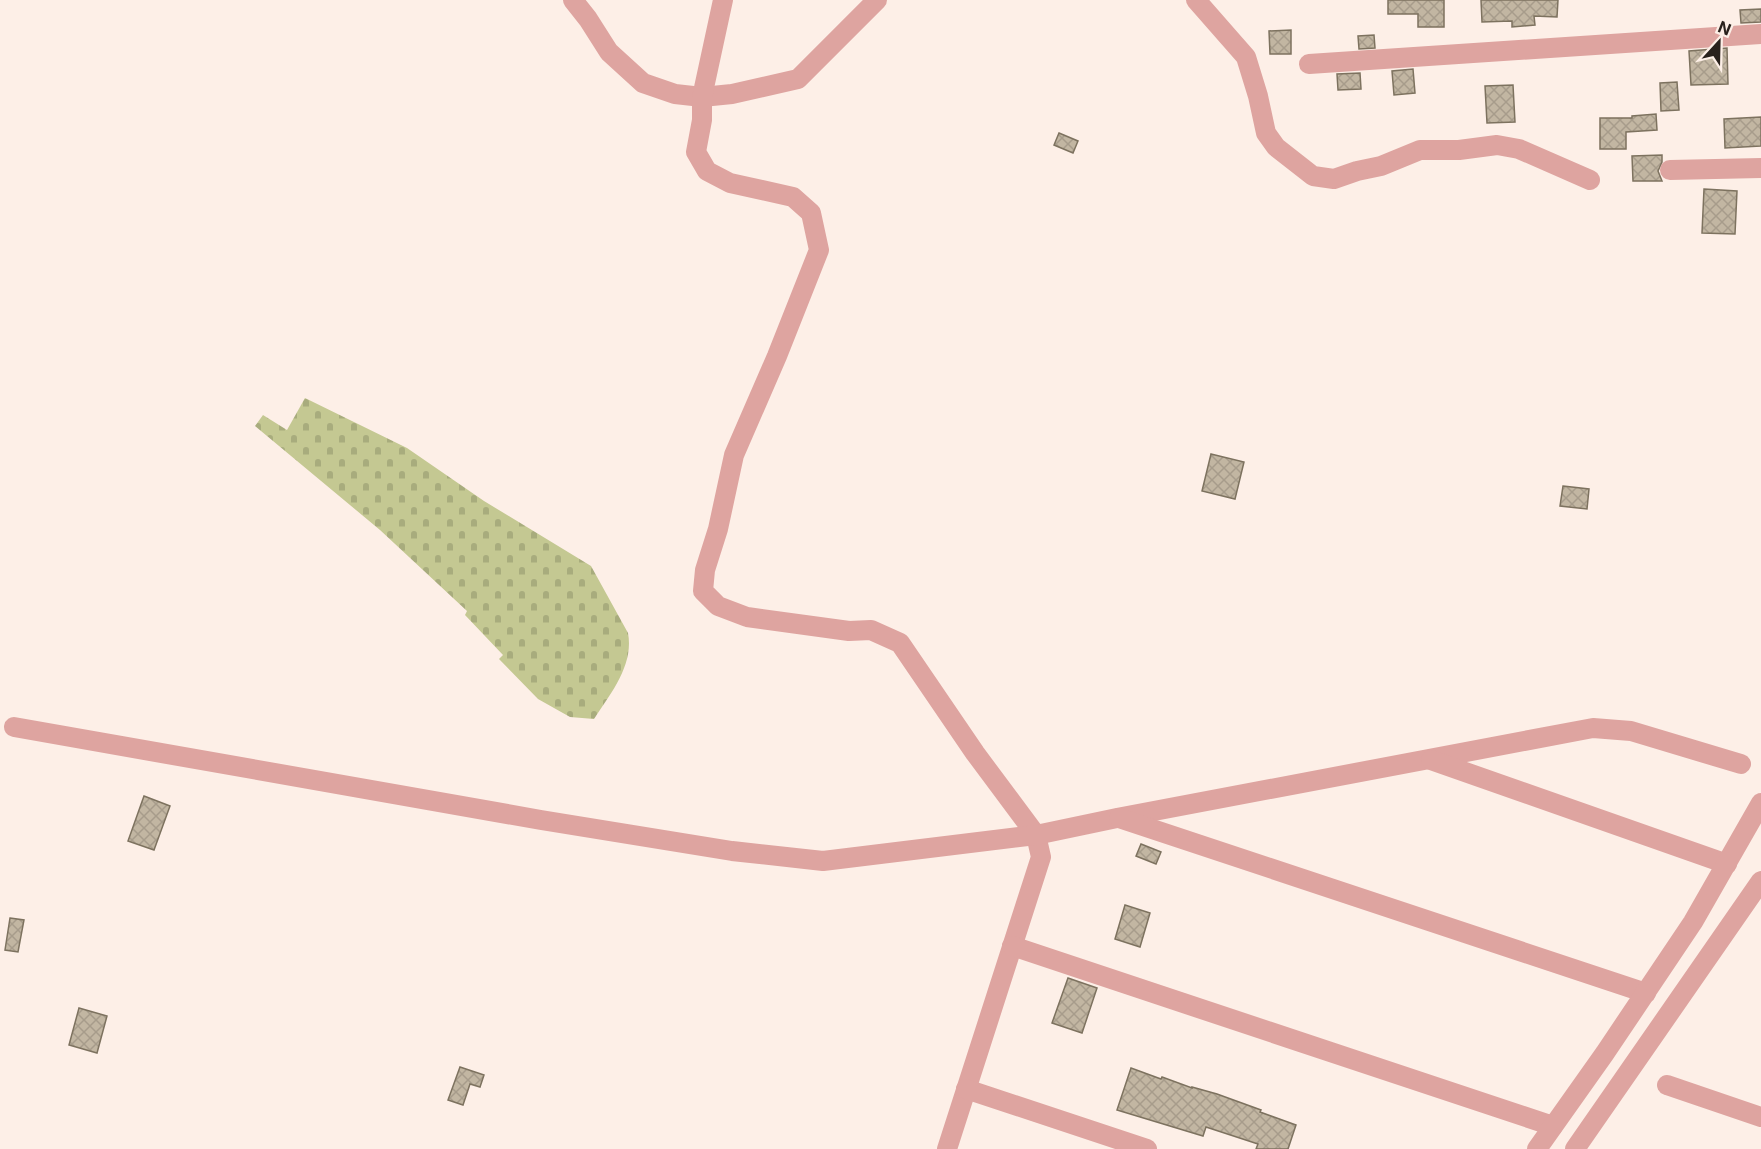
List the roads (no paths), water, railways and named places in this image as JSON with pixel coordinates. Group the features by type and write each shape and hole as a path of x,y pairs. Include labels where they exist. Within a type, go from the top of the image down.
{"street":[{"path":"573,0 609,52 643,83 675,94 702,97 798,79 877,0"},
{"path":"723,0 702,97 702,120 696,152 707,171 730,183 793,197 811,213 819,250 777,356 734,455 718,529 705,570 704,591 718,606 747,617 829,629 872,630 900,643 975,753 1036,835 1041,857 947,1149"},
{"path":"1196,0 1246,57 1266,133 1276,147 1312,176 1334,179 1381,166 1420,150 1459,150 1497,145 1519,149 1590,180"},
{"path":"1309,64 1761,34"},
{"path":"1670,170 1761,168"},
{"path":"14,727 563,824 732,851 823,861 1036,835 1593,728 1631,731 1741,764"},
{"path":"1428,759 1727,864"},
{"path":"1537,1149 1693,922 1761,803"},
{"path":"1117,818 1646,993"},
{"path":"1575,1149 1761,881"},
{"path":"1012,946 1553,1126"},
{"path":"1666,1085 1761,1117"},
{"path":"966,1089 1147,1149"}]}
